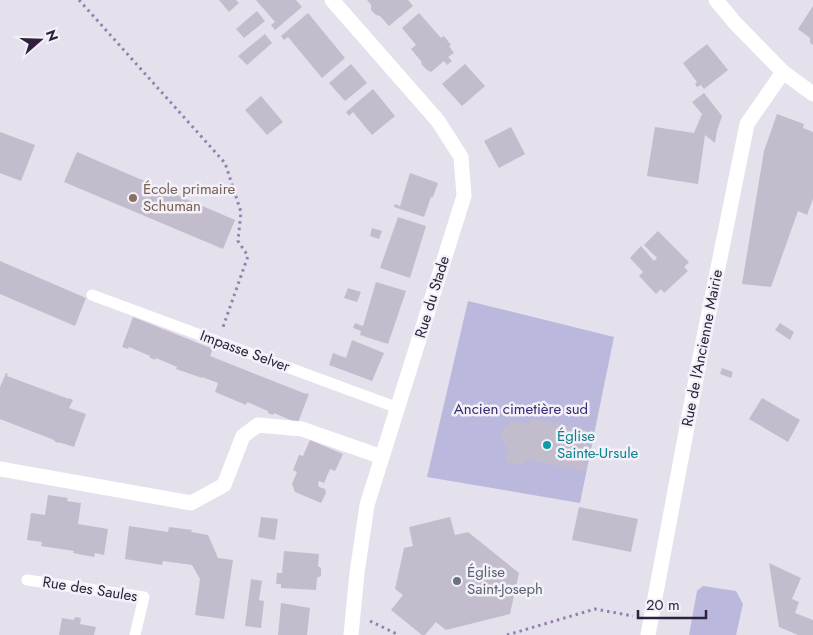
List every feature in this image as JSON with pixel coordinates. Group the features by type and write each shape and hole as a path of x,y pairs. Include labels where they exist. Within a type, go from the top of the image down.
{"street":[{"name":"Rue du Stade","path":"332,0 438,121 461,157 464,196 367,505 357,573 351,635"},
{"path":"716,0 736,24 783,72 813,94"},
{"name":"Rue de l'Ancienne Mairie","path":"648,635 702,347 747,124 783,72"},
{"path":"0,469 191,503 224,485 243,436 258,425 302,430 382,457"}],"lane":[{"name":"Impasse Selver","path":"92,295 398,408"},
{"name":"Rue des Saules","path":"27,580 144,597 135,635"}],"path":[{"path":"79,0 225,163 241,212 238,242 248,256 218,342"},
{"path":"507,635 595,609 651,619"},
{"path":"353,612 399,635"}],"green space":[{"name":"Ancien cimetière sud","path":"468,301 614,337 580,503 427,477"},
{"path":"703,586 736,591 743,604 736,635 689,635 697,591"}],"building":[{"path":"219,0 236,0 239,3 229,12"},
{"path":"256,0 296,0 302,7 275,30 271,25 275,22"},
{"path":"367,0 408,0 413,6 389,26 371,10 371,5"},
{"path":"813,6 813,45 810,43 810,38 798,29"},
{"path":"257,11 265,21 244,38 236,29"},
{"path":"308,13 345,58 322,78 288,37 284,40 281,36"},
{"path":"419,13 441,38 444,36 454,53 448,57 452,61 447,65 444,61 431,72 422,65 411,49 416,45 402,28"},
{"path":"265,34 272,43 247,65 238,56"},
{"path":"707,44 728,70 704,89 701,85 697,87 695,84 697,82 683,63"},
{"path":"351,64 367,83 345,101 329,83"},
{"path":"465,64 485,86 462,106 442,84"},
{"path":"373,89 395,116 372,135 353,112 349,116 346,112"},
{"path":"704,93 722,116 715,143 705,135 698,184 647,176 655,127 694,133 702,114 692,102"},
{"path":"261,96 283,122 267,135 245,110"},
{"path":"777,114 804,124 803,128 813,132 813,199 807,215 798,211 771,287 742,284 764,151"},
{"path":"511,127 525,154 499,168 484,141"},
{"path":"0,132 35,145 21,181 0,173"},
{"path":"77,152 235,220 223,249 64,182"},
{"path":"410,173 438,183 424,217 394,207 395,204 400,206"},
{"path":"398,217 426,226 410,278 380,268"},
{"path":"372,228 382,231 379,239 370,236"},
{"path":"658,231 689,262 684,267 688,271 664,293 661,289 656,294 639,276 643,272 630,258 641,246 654,261 657,258 644,245"},
{"path":"0,261 86,298 75,326 0,294"},
{"path":"376,282 406,291 388,344 360,335 361,331 353,328 355,323 363,326"},
{"path":"348,288 361,292 357,302 344,298"},
{"path":"133,317 213,349 210,356 309,394 297,425 295,422 274,413 273,415 268,413 268,411 247,402 246,405 215,392 218,383 176,369 177,367 156,358 155,360 129,347 128,349 122,347"},
{"path":"780,323 794,332 790,340 775,330"},
{"path":"352,340 384,353 372,381 329,365 333,353 346,358"},
{"path":"722,368 733,372 731,378 720,374"},
{"path":"6,373 8,374 7,376 73,400 69,408 86,414 74,447 58,443 0,419 0,387"},
{"path":"762,398 800,420 788,442 749,419"},
{"name":"Église Sainte-Ursule","path":"531,418 593,431 585,471 525,459 524,465 505,462 508,449 501,440 503,428 513,421 530,424"},
{"path":"310,440 343,454 335,471 330,469 324,483 319,481 319,487 325,489 326,493 321,503 295,492 292,484 297,472 293,470 299,455 303,456"},
{"path":"48,495 68,498 67,501 81,503 78,524 108,529 104,555 95,553 94,557 73,553 74,551 41,546 42,542 27,540 31,513 45,515"},
{"path":"579,507 638,519 631,552 572,540"},
{"path":"261,517 278,519 275,540 258,537"},
{"name":"Église Saint-Joseph","path":"450,517 455,535 468,532 519,573 510,614 446,630 436,622 425,635 422,635 391,610 403,595 395,589 404,548 413,546 409,527"},
{"path":"129,526 168,532 169,527 192,530 191,532 208,535 218,558 233,560 224,619 195,615 200,579 192,565 163,561 162,565 125,559"},
{"path":"284,551 319,554 318,566 321,568 321,576 317,578 316,590 281,588 281,584 276,584 277,573 282,573"},
{"path":"769,563 801,578 792,599 799,602 795,613 813,620 813,635 798,635 779,627"},
{"path":"251,579 262,581 259,600 264,601 261,628 245,626"},
{"path":"281,603 310,608 307,635 278,635"},
{"path":"75,617 81,618 80,624 96,627 94,635 59,635 62,618 74,620"}],"place":[{"name":"École primaire Schuman","path":"133,198"},
{"name":"Église Sainte-Ursule","path":"547,445"},
{"name":"Église Saint-Joseph","path":"457,581"}]}
